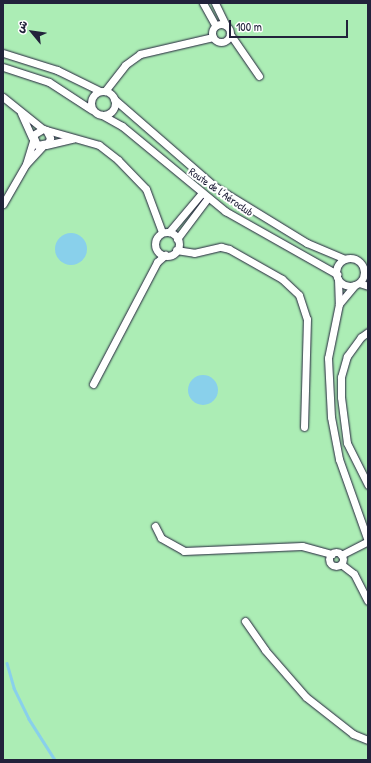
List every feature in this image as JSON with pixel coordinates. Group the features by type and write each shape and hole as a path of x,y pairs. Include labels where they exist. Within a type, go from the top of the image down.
{"street":[{"path":"203,3 216,26 213,37"},
{"path":"215,3 230,34 259,76"},
{"path":"216,26 226,26"},
{"path":"102,115 112,111 108,94 114,79 126,65 140,54 213,37 221,42 230,34"},
{"name":"Route de l’Aéroclub","path":"3,53 57,70 108,94 214,186 307,243 345,259"},
{"path":"3,67 49,82 92,110"},
{"path":"92,110 91,99 108,94"},
{"path":"3,97 44,130 50,138 26,164"},
{"name":"Route de l’Aéroclub","path":"92,110 122,126 207,199 268,237 338,277"},
{"path":"20,111 33,139 44,146 72,139"},
{"path":"3,204 26,164 37,130 44,130 72,139 99,145 137,178 151,197 156,222 166,232 178,239"},
{"path":"157,262 155,240 166,232 200,194"},
{"path":"176,250 178,239 207,199"},
{"path":"93,384 157,262 165,255 176,250 194,253 221,247 229,249 282,280 299,295 307,319 304,427"},
{"path":"157,250 165,255"},
{"path":"155,526 161,538 184,551 302,546 341,555 368,542 345,481 331,417 328,358 339,304 338,265 345,259 355,259 366,270 357,284 339,304"},
{"path":"338,277 348,286 357,284 368,286"},
{"path":"368,332 360,337 347,356 341,377 340,397 348,444 368,485"},
{"path":"332,554 331,564 341,564 354,574 368,601"},
{"path":"341,555 341,564"},
{"path":"245,622 269,655 306,697 353,734 368,740"}],"green space":[{"path":"3,3 368,3 368,760 3,760"}],"water":[{"path":"71,233 82,238 87,249 82,260 71,265 60,260 55,249 60,238"},
{"path":"203,375 214,379 218,390 214,401 203,405 192,401 188,390 192,379"}],"waterway":[{"path":"7,663 14,688 29,719 55,760"}]}
